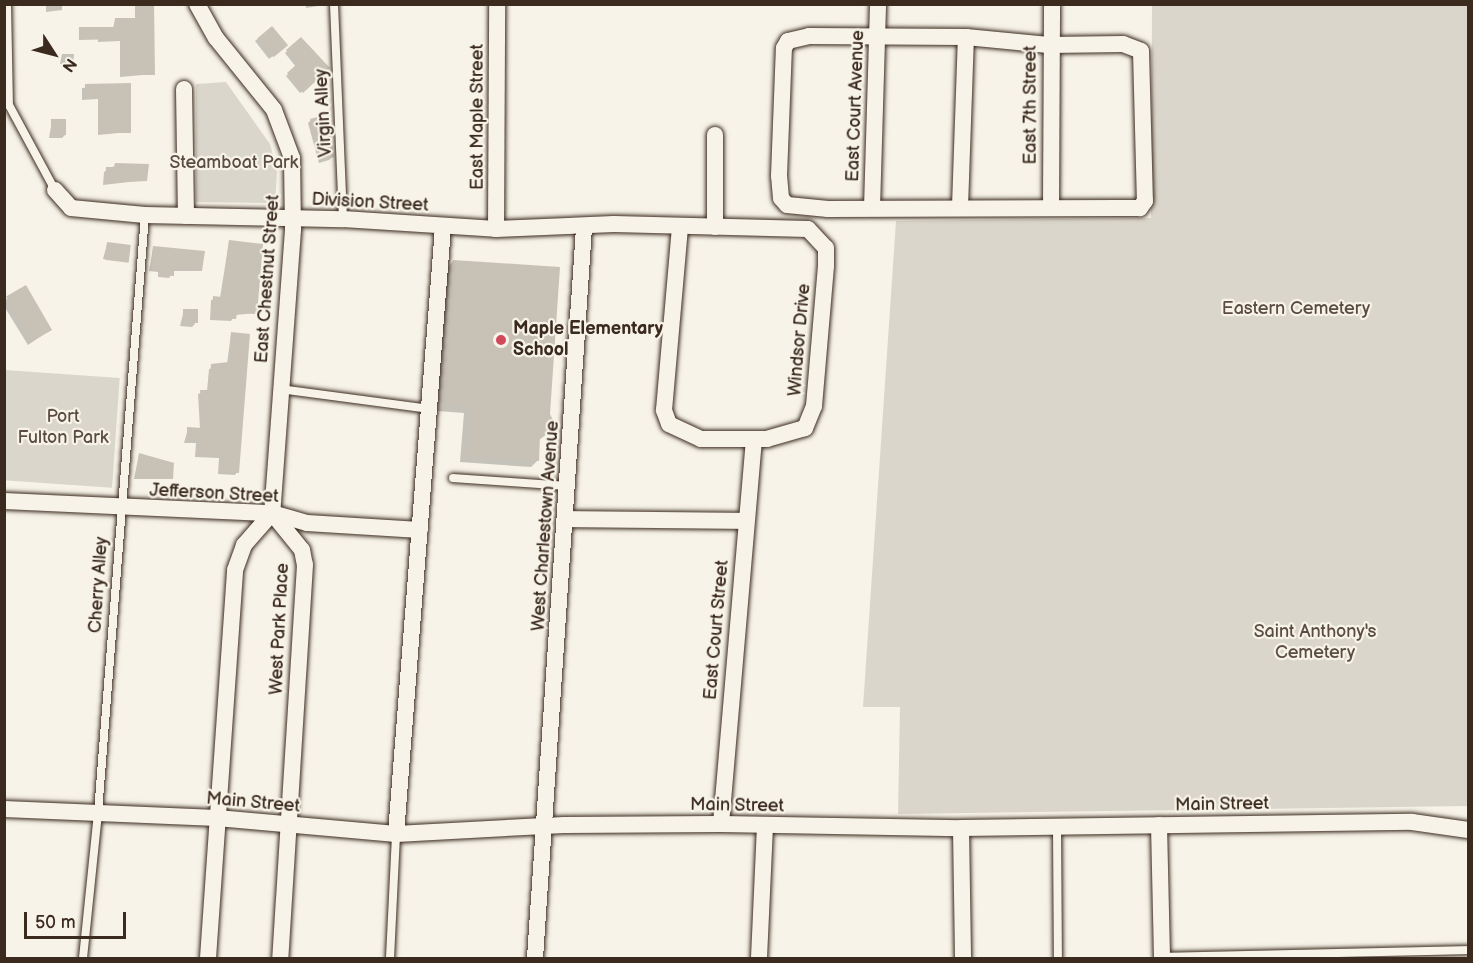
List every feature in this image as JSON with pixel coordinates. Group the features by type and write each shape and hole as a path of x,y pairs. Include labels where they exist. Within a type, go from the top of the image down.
{"street":[{"name":"East Chestnut Street","path":"197,4 216,38 283,126 292,159 293,218 272,513"},
{"name":"East Maple Street","path":"495,229 497,4"},
{"name":"East Court Avenue","path":"872,208 878,4"},
{"name":"East 7th Street","path":"1051,206 1049,45 1052,4"},
{"path":"809,36 966,37 1049,45 1123,44 1141,51 1145,201 1140,208 1051,206 872,208 788,205 781,198 779,176 784,48 788,41 809,36"},
{"path":"960,207 966,37"},
{"path":"184,89 186,216"},
{"path":"715,135 716,227"},
{"name":"Division Street","path":"55,190 71,208 145,215 343,219 495,229 584,228"},
{"name":"Windsor Drive","path":"584,228 614,224 680,228 808,229 826,248 812,414 805,428 795,434 754,439 689,436 669,424 663,410 680,228"},
{"path":"396,834 443,227"},
{"name":"West Charlestown Avenue","path":"536,958 584,228"},
{"name":"East Court Street","path":"722,824 754,439"},
{"name":"Jefferson Street","path":"4,501 120,509 272,513 307,523 420,530"},
{"path":"208,958 235,570 244,545 272,513"},
{"name":"West Park Place","path":"272,513 302,550 305,565 280,958"},
{"path":"566,519 746,521"},
{"name":"Main Street","path":"4,809 217,818 396,834 545,826 722,824 765,827 961,828 1412,822 1468,830"},
{"path":"1159,825 1162,958"},
{"path":"759,958 765,827"},
{"path":"961,828 963,958"}],"lane":[{"path":"7,4 9,105 55,190"},
{"name":"Virgin Alley","path":"334,4 343,219"},
{"name":"Cherry Alley","path":"83,958 98,812 120,509 145,215"},
{"path":"280,389 430,409"},
{"path":"453,478 568,486"},
{"path":"1057,826 1058,958"},
{"path":"390,958 396,834"},
{"path":"1162,958 1468,950"}],"green space":[{"name":"Eastern Cemetery","path":"1152,5 1468,5 1468,806 898,814 900,707 863,707 896,221 1151,218"},
{"name":"Steamboat Park","path":"226,82 270,144 277,171 275,203 196,202 196,84"},
{"name":"Port Fulton Park","path":"5,370 120,378 112,488 4,480"}],"building":[{"path":"137,4 154,4 155,75 122,75 122,39 79,40 79,27 115,27 115,18 137,18"},
{"path":"272,26 288,45 274,57 257,38"},
{"path":"301,37 330,68 303,93 287,73 297,64 286,50"},
{"path":"131,83 131,133 100,133 100,97 85,97 85,84"},
{"path":"328,114 334,157 321,161 310,119"},
{"path":"51,119 66,119 66,135 51,135"},
{"path":"115,163 149,164 147,181 105,183 106,167 114,167"},
{"path":"229,240 263,244 257,314 237,313 236,319 212,318 213,296 222,297"},
{"path":"107,242 131,245 129,263 105,260"},
{"path":"153,246 205,251 202,271 174,269 174,276 160,275 161,269 151,268"},
{"name":"Maple Elementary School","path":"453,260 560,267 550,414 556,426 552,432 540,436 539,461 466,456 470,407 442,405"},
{"path":"26,285 52,330 32,342 6,296"},
{"path":"183,309 198,309 198,323 183,323"},
{"path":"231,332 250,334 239,473 220,472 221,455 197,454 198,441 187,440 187,427 203,428 200,390 209,390 211,364 229,362"},
{"path":"139,453 174,463 173,479 136,477"}],"place":[{"name":"Maple Elementary School","path":"501,340"}],"park label":[{"name":"Saint Anthony's Cemetery","path":"1315,643"}]}
